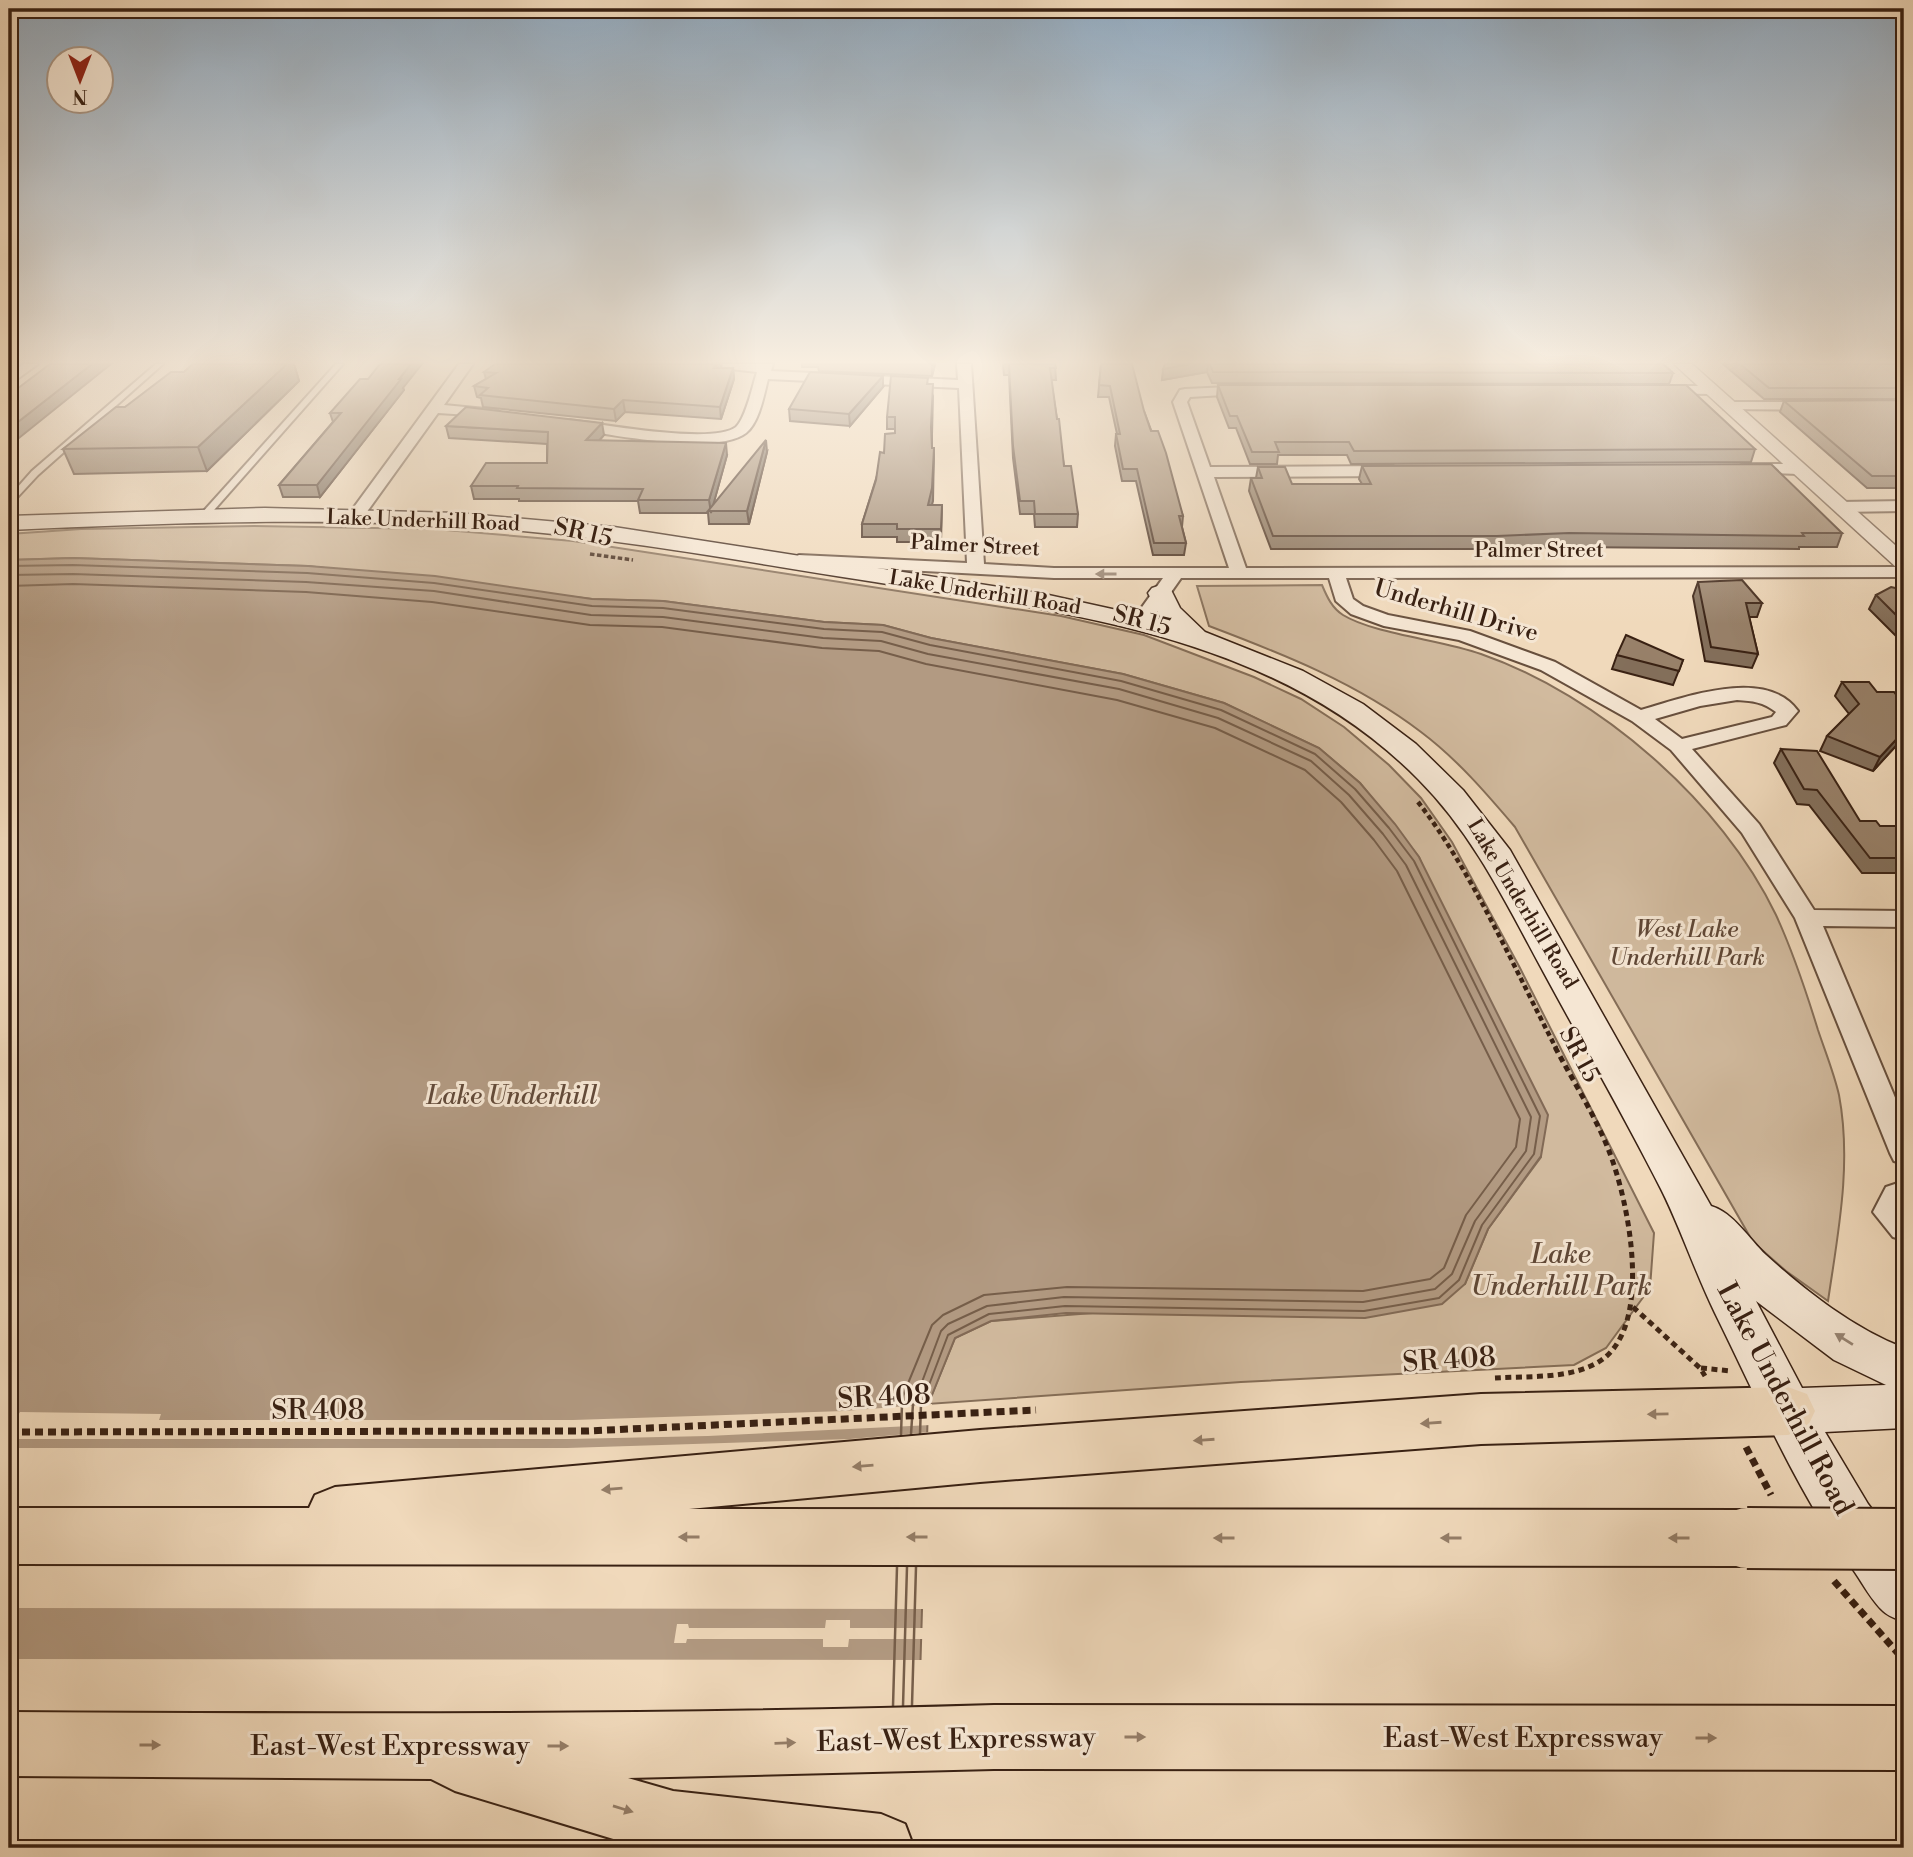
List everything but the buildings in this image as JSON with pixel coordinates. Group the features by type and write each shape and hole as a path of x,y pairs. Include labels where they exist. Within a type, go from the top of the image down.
{"highway":[{"path":"93,1536 982,1435 1788,1411"},
{"path":"9,1536 1904,1539"},
{"name":"East-West Expressway","path":"9,1744 416,1747 735,1745 994,1737 1904,1738"},
{"path":"416,1747 673,1824 881,1848"}],"main road":[{"name":"Lake Underhill Road","path":"9,523 204,516 355,517 551,527 774,559 1065,606 1141,621 1194,635 1291,676 1347,706 1419,760 1459,802 1508,873 1685,1192 1724,1284 1815,1463 1850,1522 1904,1595"},
{"path":"1168,584 1163,604 1172,616 1194,635"},
{"name":"Lake Underhill Road","path":"1685,1192 1742,1261 1788,1300 1871,1356 1904,1370"},
{"path":"1788,1411 1904,1406"}],"street":[{"path":"355,517 404,451"},
{"path":"970,451 976,569"},
{"path":"1197,451 1240,574"},
{"path":"1779,451 1904,564"},
{"path":"1730,470 1800,469"},
{"path":"1205,472 1413,471"},
{"path":"1840,507 1904,506"},
{"name":"Palmer Street","path":"774,559 976,569 1168,584 1240,574 1904,572"},
{"name":"Underhill Drive","path":"1336,574 1345,601 1357,610 1384,620 1463,635 1548,666 1639,717 1678,746 1751,830 1807,918 1904,1153"},
{"path":"1141,621 1168,584"},
{"path":"1639,717 1729,694 1752,693 1778,700 1788,711 1779,721 1678,746"},
{"path":"1807,918 1904,919"},
{"path":"1904,1193 1897,1195 1888,1212 1904,1228"}],"lane":[{"path":"9,501 61,451"},
{"path":"204,516 262,451"}],"path":[{"name":"SR 15","path":"588,553 646,561"},
{"name":"SR 15","path":"1416,799 1433,821 1477,897 1609,1150 1623,1193 1633,1306"},
{"path":"1633,1306 1700,1368"},
{"name":"SR 408","path":"1481,1379 1564,1373 1598,1363 1627,1332 1633,1306"},
{"name":"SR 408","path":"9,1432 587,1431 982,1435 1039,1410"}],"green space":[{"name":"Lake Underhill Park","path":"254,526 434,529 573,541 1061,616 1144,635 1254,677 1301,699 1344,727 1389,765 1421,798 1452,842 1520,968 1654,1233 1650,1288 1606,1348 1574,1365 1241,1382 928,1404 955,1338 991,1321 1465,1284 1488,1229 1541,1157 1419,857 1360,783 1319,748 1224,703 1123,674 931,638 883,625 824,622 663,601 592,599 308,566 73,558 9,560 9,534 81,529"},
{"name":"West Lake Underhill Park","path":"1322,585 1336,609 1356,622 1481,654 1525,672 1569,696 1612,725 1690,794 1724,832 1753,873 1788,943 1839,1095 1843,1121 1844,1173 1828,1301 1786,1271 1753,1242 1515,827 1493,802 1434,742 1397,715 1319,671 1209,626 1197,586"}],"water":[{"name":"Lake Underhill","path":"73,558 308,566 435,576 592,599 663,601 824,622 883,625 931,638 1123,674 1224,703 1319,748 1360,783 1419,857 1548,1115 1541,1156 1488,1229 1465,1284 1442,1304 1365,1318 1066,1313 991,1321 955,1338 928,1405 915,1848 9,1848 9,560"}],"pier":[{"path":"932,1404 931,1425 708,1436 568,1439 9,1439 9,1420 15,1420 20,1412 161,1414 159,1420 573,1420 844,1411"},
{"path":"930,1432 925,1609 9,1608 9,1448 567,1448 850,1439"},
{"path":"826,1620 850,1620 850,1628 925,1628 924,1639 849,1639 848,1647 823,1647 823,1639 687,1639 686,1643 674,1643 677,1624 688,1624 689,1628 825,1628"},
{"path":"9,1659 924,1660 918,1848 9,1848"}]}
